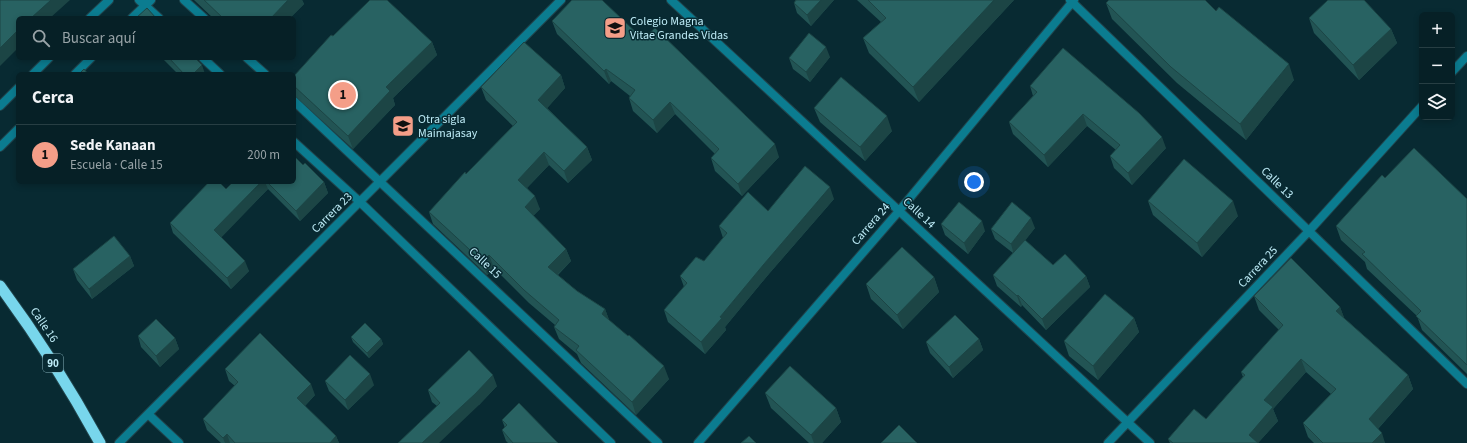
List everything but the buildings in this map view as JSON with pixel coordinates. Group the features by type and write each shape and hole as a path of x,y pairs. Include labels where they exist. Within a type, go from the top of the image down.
{"highway":[{"name":"Calle 16","path":"0,286 30,326 70,389 100,443"}],"street":[{"path":"92,16 109,0"},
{"path":"184,0 202,16"},
{"name":"Carrera 23","path":"119,443 561,0"},
{"name":"Calle 14","path":"671,0 1150,443"},
{"name":"Carrera 24","path":"698,443 899,211 1072,1"},
{"name":"Calle 13","path":"1072,1 1467,384"},
{"path":"134,16 145,2 157,16"},
{"path":"1455,69 1467,56"},
{"path":"35,72 47,60"},
{"path":"77,72 89,60"},
{"path":"205,60 218,72"},
{"path":"249,60 262,72"},
{"path":"0,106 16,90"},
{"name":"Calle 15","path":"296,103 658,443"},
{"name":"Carrera 25","path":"1108,443 1309,231 1419,109"},
{"path":"0,147 16,131"},
{"path":"296,144 360,202 611,443"},
{"path":"148,414 180,443"}],"place":[{"name":"Colegio Magna Vitae Grandes Vidas","path":"615,28"},
{"name":"Sede Kanaan","path":"343,95"},
{"name":"Otra sigla Maimajasay","path":"403,126"}]}
